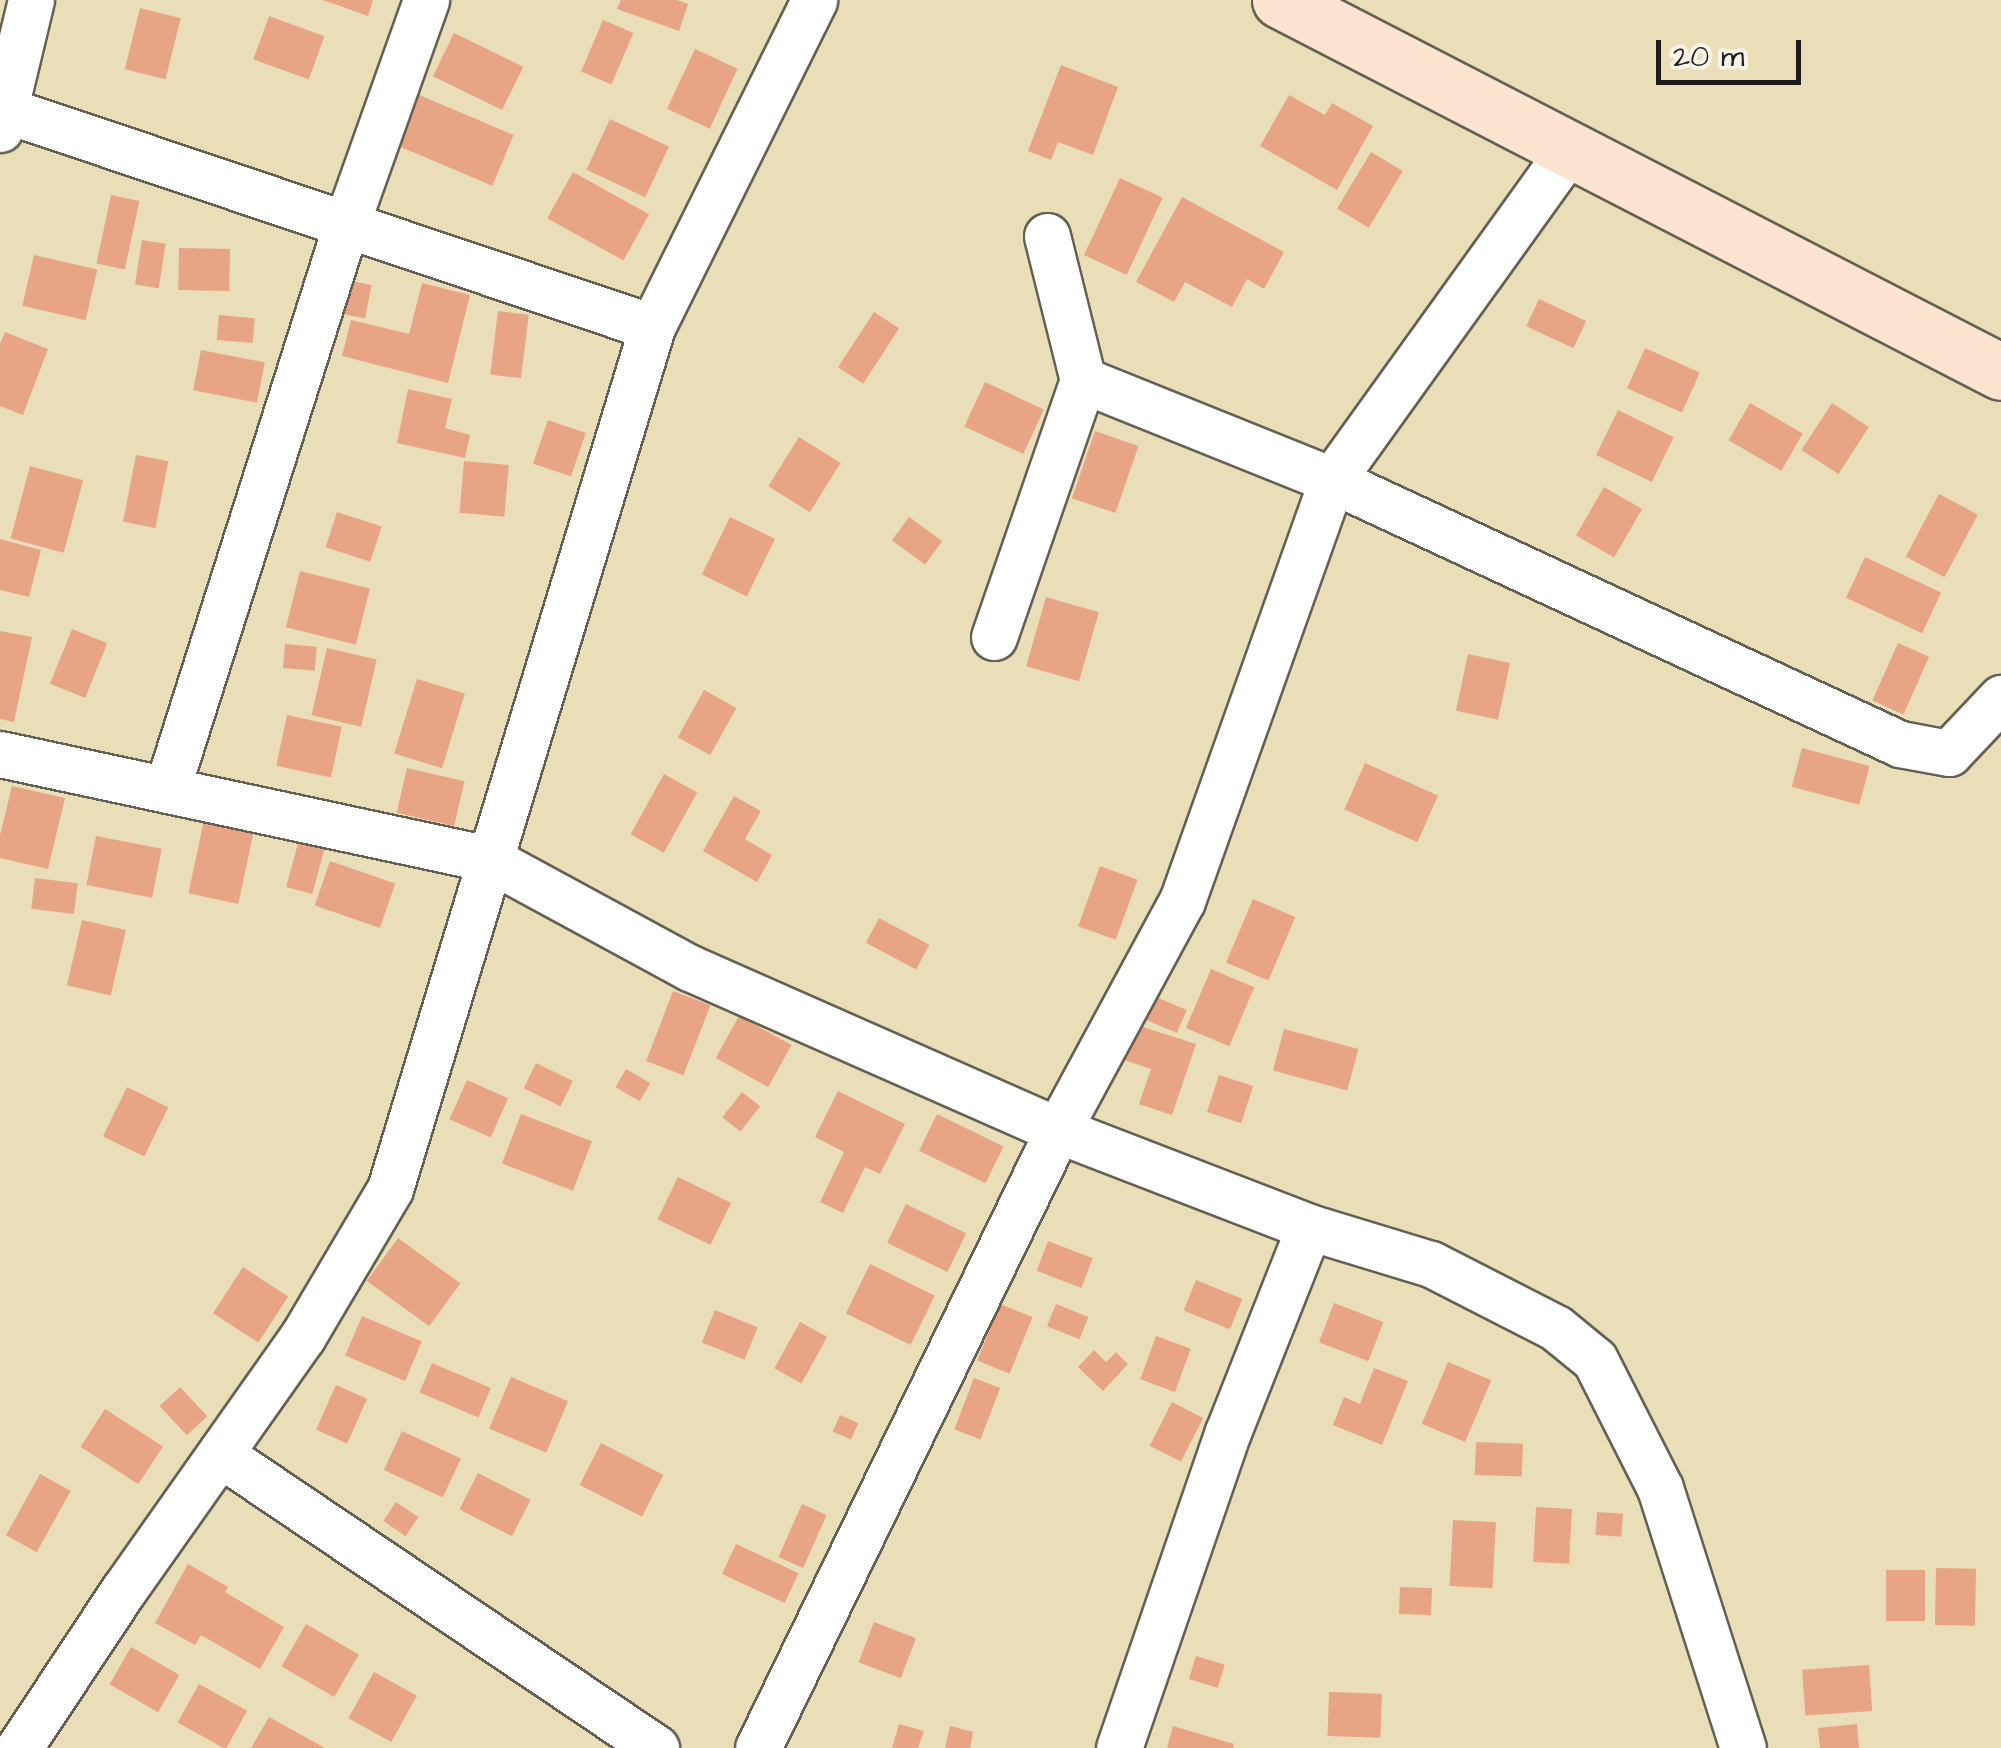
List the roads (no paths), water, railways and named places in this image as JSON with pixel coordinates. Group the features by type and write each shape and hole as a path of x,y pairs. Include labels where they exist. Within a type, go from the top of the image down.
{"street":[{"path":"31,0 2,115 652,327"},
{"path":"168,789 346,225 426,0"},
{"path":"19,1748 303,1336 390,1188 652,327 814,0"},
{"path":"1280,0 2001,372"},
{"path":"758,1748 1058,1130 1182,900 1332,480 1570,150"},
{"path":"994,636 1083,380 1047,236"},
{"path":"1083,380 1332,480 1900,744 1949,752 2001,698"},
{"path":"0,754 489,859 690,968 1058,1130 1309,1227 1431,1264 1556,1328 1595,1360 1660,1488 1742,1748"},
{"path":"1119,1748 1228,1432 1309,1227"},
{"path":"220,1454 656,1748"}]}
